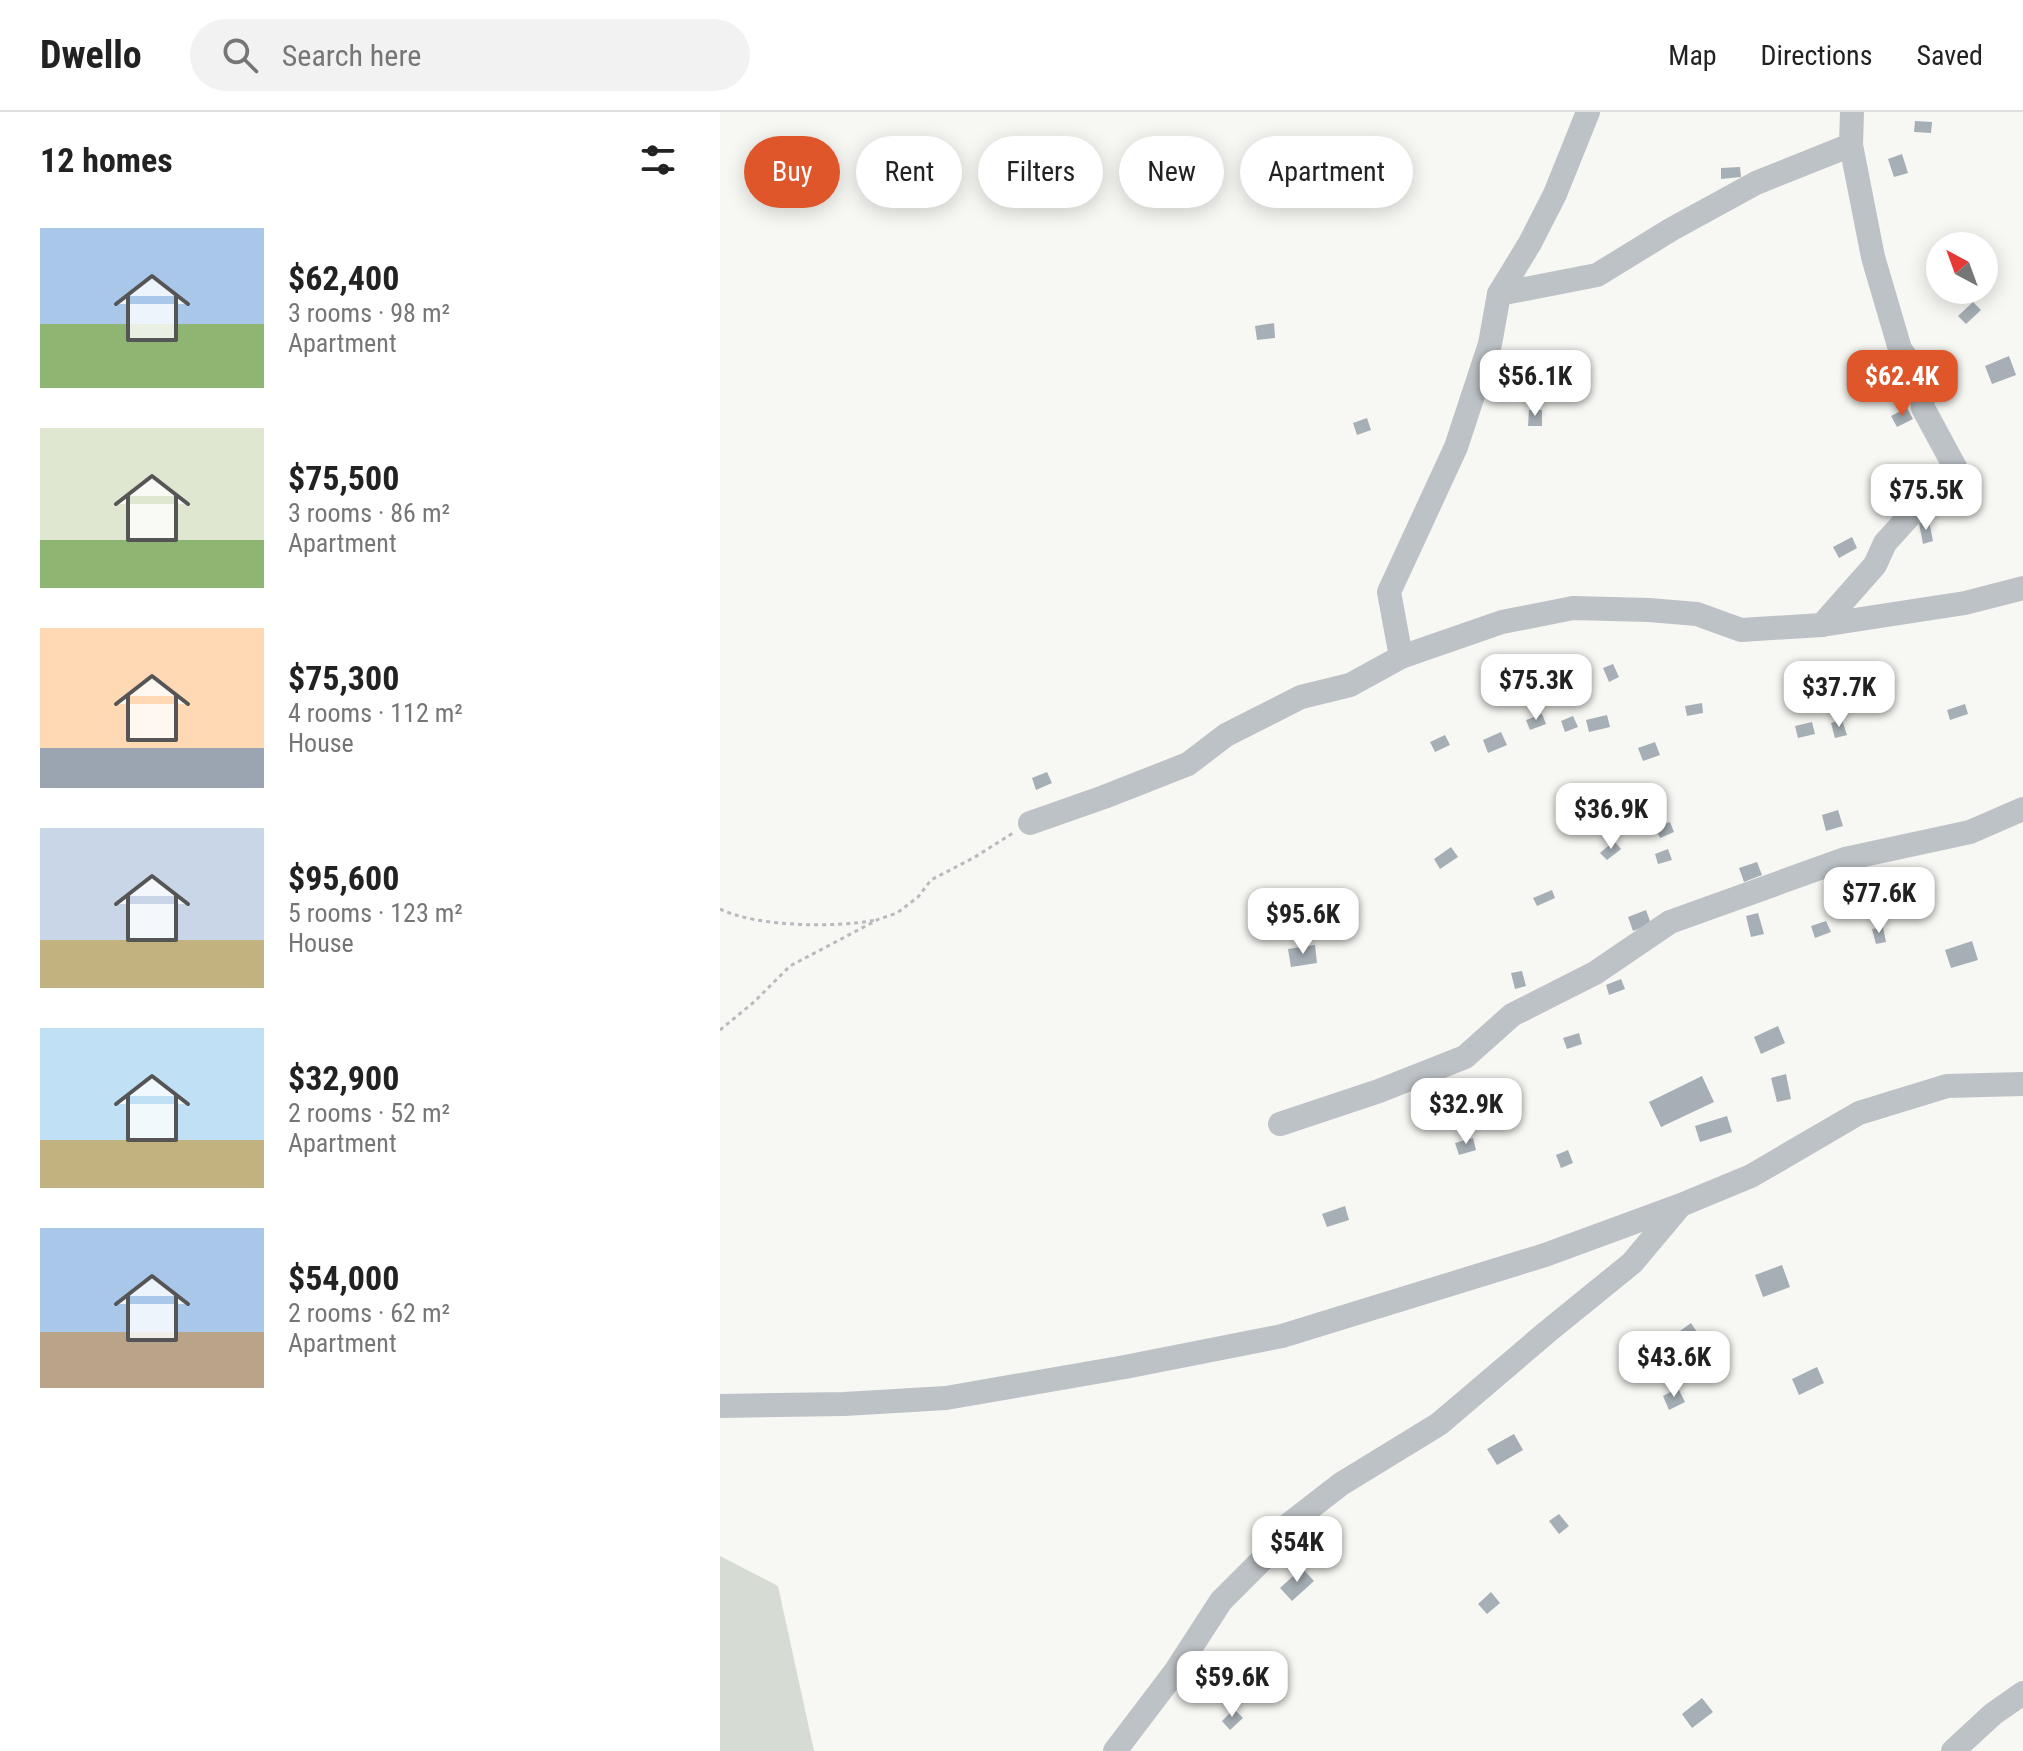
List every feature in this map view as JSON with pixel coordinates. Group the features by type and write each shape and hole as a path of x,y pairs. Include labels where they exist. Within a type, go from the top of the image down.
{"street":[{"path":"1401,657 1389,592 1456,447 1490,344 1499,294 1555,194 1588,112"},
{"path":"1822,625 1875,565 1885,543 1956,469 1923,408 1921,378 1900,349 1873,257 1851,145 1852,112"},
{"path":"1499,294 1597,275 1756,183 1851,145"},
{"path":"1030,823 1188,764 1226,735 1301,697 1350,685 1401,657 1502,622 1573,608 1697,614 1741,630 1822,625 1965,603 2023,588"},
{"path":"1280,1124 1379,1091 1465,1057 1512,1015 1595,973 1670,922 1845,859 1970,832 2023,809"},
{"path":"720,1406 946,1398 1282,1336 1545,1255 1681,1205 1751,1176 1859,1113 1947,1086 2023,1084"},
{"path":"1115,1751 1175,1672 1221,1601 1268,1554 1283,1529 1341,1484 1439,1424 1632,1263 1681,1205"},
{"path":"1953,1751 1993,1714 2023,1693"}],"path":[{"path":"720,909 735,916 767,922 852,925 879,919 897,913 918,897 931,880 1030,823"},
{"path":"720,1030 790,966 879,919"}],"shaded area":[{"path":"720,1556 778,1586 814,1751 720,1751"}],"building":[{"path":"1915,121 1932,122 1931,133 1914,132"},
{"path":"1902,154 1908,173 1894,177 1888,159"},
{"path":"1740,167 1741,177 1721,179 1721,168"},
{"path":"1971,304 1981,310 1966,324 1958,316"},
{"path":"1274,323 1275,338 1257,340 1255,326"},
{"path":"2009,356 2016,375 1992,384 1985,366"},
{"path":"1904,369 1911,380 1895,391 1887,380"},
{"path":"1907,408 1913,419 1897,427 1891,416"},
{"path":"1529,410 1542,410 1542,426 1528,426"},
{"path":"1367,418 1371,430 1357,435 1353,423"},
{"path":"1929,521 1933,541 1923,544 1919,523"},
{"path":"1852,537 1857,548 1839,558 1833,547"},
{"path":"1613,664 1619,677 1609,682 1603,668"},
{"path":"1813,686 1818,702 1805,706 1801,690"},
{"path":"1702,703 1703,713 1687,716 1685,706"},
{"path":"1965,704 1968,714 1950,720 1947,710"},
{"path":"1542,714 1546,724 1530,730 1526,720"},
{"path":"1607,715 1610,727 1589,732 1586,720"},
{"path":"1573,716 1578,727 1565,732 1561,721"},
{"path":"1842,720 1847,735 1835,738 1831,723"},
{"path":"1812,722 1815,734 1798,738 1795,726"},
{"path":"1501,732 1507,745 1488,753 1483,740"},
{"path":"1445,735 1450,745 1435,752 1430,742"},
{"path":"1655,742 1660,755 1643,761 1638,748"},
{"path":"1047,772 1052,783 1036,790 1032,778"},
{"path":"1838,810 1843,826 1826,831 1822,815"},
{"path":"1670,822 1674,832 1660,838 1655,827"},
{"path":"1614,841 1621,849 1607,860 1600,853"},
{"path":"1451,847 1458,857 1440,869 1434,859"},
{"path":"1668,849 1672,860 1658,864 1655,854"},
{"path":"1757,862 1762,875 1744,882 1739,868"},
{"path":"1552,890 1555,898 1537,906 1533,898"},
{"path":"1646,910 1651,924 1633,931 1628,917"},
{"path":"1758,913 1764,934 1751,937 1746,916"},
{"path":"1826,921 1831,932 1815,938 1811,926"},
{"path":"1883,927 1886,942 1876,944 1872,929"},
{"path":"1972,941 1978,960 1951,968 1945,950"},
{"path":"1315,945 1317,963 1291,967 1288,949"},
{"path":"1522,971 1526,986 1515,989 1511,973"},
{"path":"1621,979 1625,989 1609,995 1606,985"},
{"path":"1778,1026 1785,1043 1761,1054 1754,1037"},
{"path":"1579,1033 1582,1044 1567,1049 1563,1038"},
{"path":"1786,1074 1791,1099 1777,1102 1771,1078"},
{"path":"1702,1076 1714,1102 1661,1127 1649,1102"},
{"path":"1727,1116 1732,1132 1700,1142 1695,1126"},
{"path":"1473,1138 1476,1150 1459,1155 1455,1143"},
{"path":"1568,1150 1573,1163 1561,1168 1556,1155"},
{"path":"1345,1206 1349,1220 1327,1227 1322,1214"},
{"path":"1782,1265 1790,1287 1763,1297 1755,1275"},
{"path":"1691,1323 1701,1338 1683,1350 1673,1336"},
{"path":"1817,1367 1824,1383 1799,1395 1792,1379"},
{"path":"1678,1388 1685,1402 1669,1410 1663,1396"},
{"path":"1514,1434 1523,1450 1497,1465 1487,1449"},
{"path":"1559,1514 1569,1526 1559,1534 1549,1521"},
{"path":"1302,1568 1314,1581 1292,1601 1280,1588"},
{"path":"1491,1592 1500,1603 1487,1614 1478,1604"},
{"path":"1702,1698 1713,1712 1692,1728 1682,1714"},
{"path":"1234,1709 1243,1718 1230,1730 1222,1721"}]}
